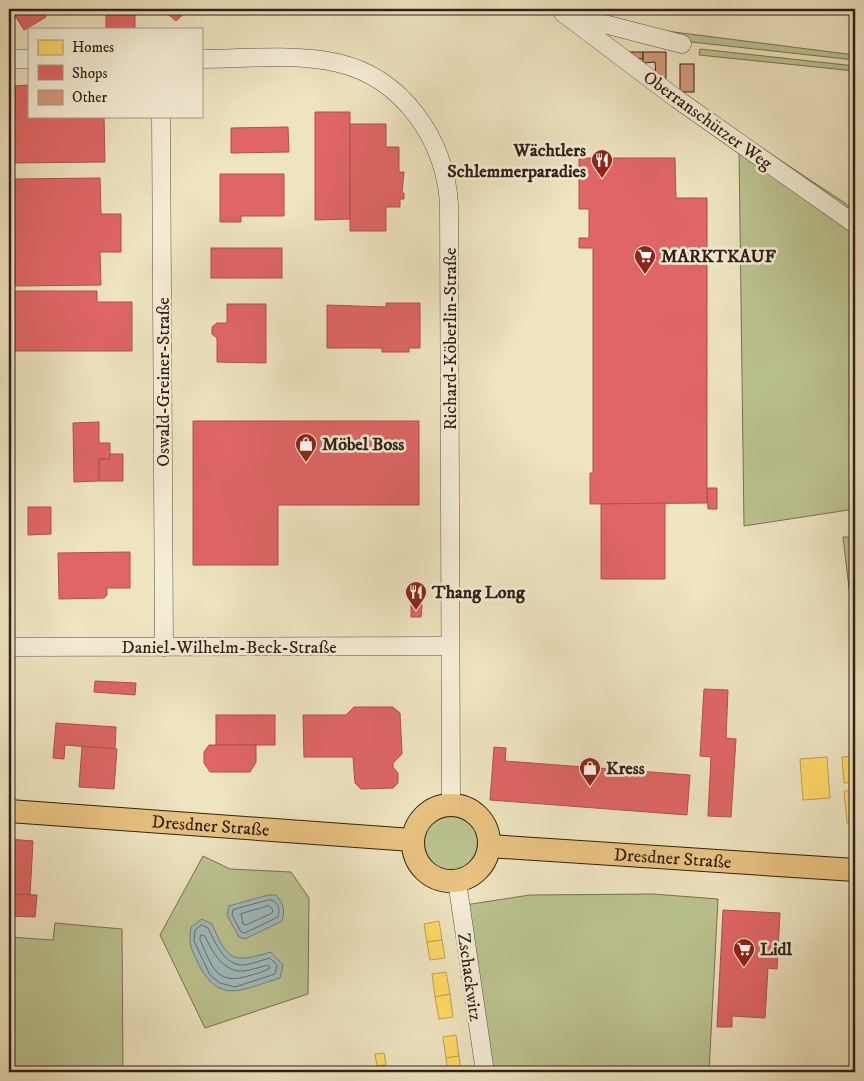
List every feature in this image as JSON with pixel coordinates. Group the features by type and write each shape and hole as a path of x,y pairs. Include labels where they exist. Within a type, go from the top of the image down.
{"main road":[{"path":"451,805 464,807 476,814 484,823 489,846 486,858 479,869 470,876 457,881 436,879 426,873 414,854 412,840 418,823 424,815 433,809 451,805"},
{"name":"Dresdner Straße","path":"9,811 412,840"},
{"name":"Dresdner Straße","path":"489,846 855,870"}],"street":[{"path":"558,11 682,44"},
{"name":"Oberranschützer Weg","path":"558,11 684,104 855,224"},
{"name":"Richard-Köberlin-Straße","path":"202,59 303,58 338,63 365,72 407,103 429,132 437,148 448,187 449,204 451,805"},
{"path":"9,59 28,59"},
{"name":"Oswald-Greiner-Straße","path":"161,118 164,647"},
{"name":"Daniel-Wilhelm-Beck-Straße","path":"9,647 450,646"},
{"name":"Zschackwitz","path":"457,881 484,1072"}],"green space":[{"path":"658,30 855,55 855,60 682,41"},
{"path":"700,49 855,66 855,71 699,55"},
{"path":"745,137 845,203 855,212 855,220"},
{"path":"739,149 855,228 855,509 744,526"},
{"path":"843,537 855,537 855,645 854,630"},
{"path":"444,814 456,814 471,822 479,837 479,849 471,864 456,872 444,872 429,864 421,849 421,837 429,822"},
{"path":"203,856 230,869 291,872 309,898 308,994 205,1028 160,935"},
{"path":"653,894 718,899 709,1072 493,1072 465,905 530,895"},
{"path":"55,923 122,929 123,1072 9,1072 9,937 53,940"}],"water":[{"path":"268,895 276,895 281,901 284,910 282,921 245,939 239,937 227,915 229,906"},
{"path":"202,919 212,924 223,946 233,956 248,958 271,952 283,965 280,978 233,991 223,990 214,985 198,963 191,946 191,927"}],"building: Homes":[{"path":"854,756 855,782 844,783 842,757"},
{"path":"827,757 830,798 803,800 800,759"},
{"path":"855,790 855,822 847,823 844,791"},
{"path":"439,921 442,940 427,942 424,924"},
{"path":"442,940 445,958 430,960 427,942"},
{"path":"446,972 450,994 435,997 432,974"},
{"path":"450,994 453,1017 439,1019 435,997"},
{"path":"456,1035 459,1056 446,1058 443,1037"},
{"path":"384,1053 386,1065 377,1066 375,1054"},
{"path":"459,1056 461,1072 448,1072 446,1058"}],"building: Shops":[{"path":"11,9 41,9 46,17 24,30"},
{"path":"106,9 135,9 135,28 106,28"},
{"path":"162,9 189,9 176,21"},
{"path":"28,85 28,118 104,118 105,162 9,163 9,117 15,117 15,86"},
{"path":"315,112 350,112 350,219 315,220"},
{"path":"350,124 386,124 386,147 399,147 399,172 404,172 402,193 404,193 404,199 400,199 400,207 386,207 386,231 350,231"},
{"path":"288,127 289,152 231,153 231,128"},
{"path":"579,158 675,158 676,198 707,198 707,503 590,504 590,473 593,473 593,248 579,248 579,238 589,238 589,209 579,209"},
{"path":"220,174 284,174 284,216 241,216 241,222 220,222"},
{"path":"100,178 101,214 121,214 121,252 100,252 101,285 15,286 14,179"},
{"path":"211,248 282,248 282,278 211,278"},
{"path":"10,291 97,291 97,302 132,302 132,351 10,351"},
{"path":"386,303 420,303 420,348 409,348 409,352 382,352 382,348 327,348 327,305 386,307"},
{"path":"227,304 266,304 266,363 217,362 217,338 212,334 212,327 217,323 227,323"},
{"name":"Möbel Boss","path":"193,421 419,421 419,505 278,505 278,565 193,565"},
{"path":"99,422 99,443 110,443 110,459 99,459 99,481 74,482 73,423"},
{"path":"110,454 123,454 123,481 99,481 99,459 110,459"},
{"path":"707,488 717,488 717,509 708,509"},
{"path":"665,503 665,579 601,579 601,504"},
{"path":"28,507 51,507 51,534 28,535"},
{"path":"130,552 130,588 107,588 107,595 104,598 59,599 58,553"},
{"name":"Thang Long","path":"411,605 422,605 421,617 411,617"},
{"path":"95,681 136,683 135,695 94,692"},
{"path":"704,689 728,690 726,738 736,739 731,817 708,816 711,757 700,756"},
{"path":"354,707 393,707 400,713 402,754 393,763 393,767 398,773 398,783 393,788 361,789 355,783 353,757 304,757 303,715 346,715"},
{"path":"216,715 275,715 275,745 216,745"},
{"path":"56,723 116,727 115,749 65,745 64,759 53,758"},
{"path":"209,745 256,745 256,762 250,772 210,772 204,763 204,752"},
{"path":"82,746 117,749 114,789 79,787"},
{"name":"Kress","path":"494,747 506,748 505,761 690,775 687,815 490,800"},
{"path":"9,839 33,841 30,895 9,894"},
{"path":"9,894 37,895 35,917 9,916"},
{"name":"Lidl","path":"723,910 780,913 777,969 768,968 765,1018 732,1016 732,1027 717,1027"}],"building: Other":[{"path":"629,52 643,52 643,59 629,58"},
{"path":"643,52 666,52 666,78 656,78 655,62 643,63"},
{"path":"680,64 694,64 694,92 680,92"}],"place":[{"name":"Wächtlers Schlemmerparadies","path":"602,179"},
{"name":"MARKTKAUF","path":"645,275"},
{"name":"Möbel Boss","path":"306,463"},
{"name":"Thang Long","path":"416,611"},
{"name":"Kress","path":"590,787"},
{"name":"Lidl","path":"744,968"}]}
